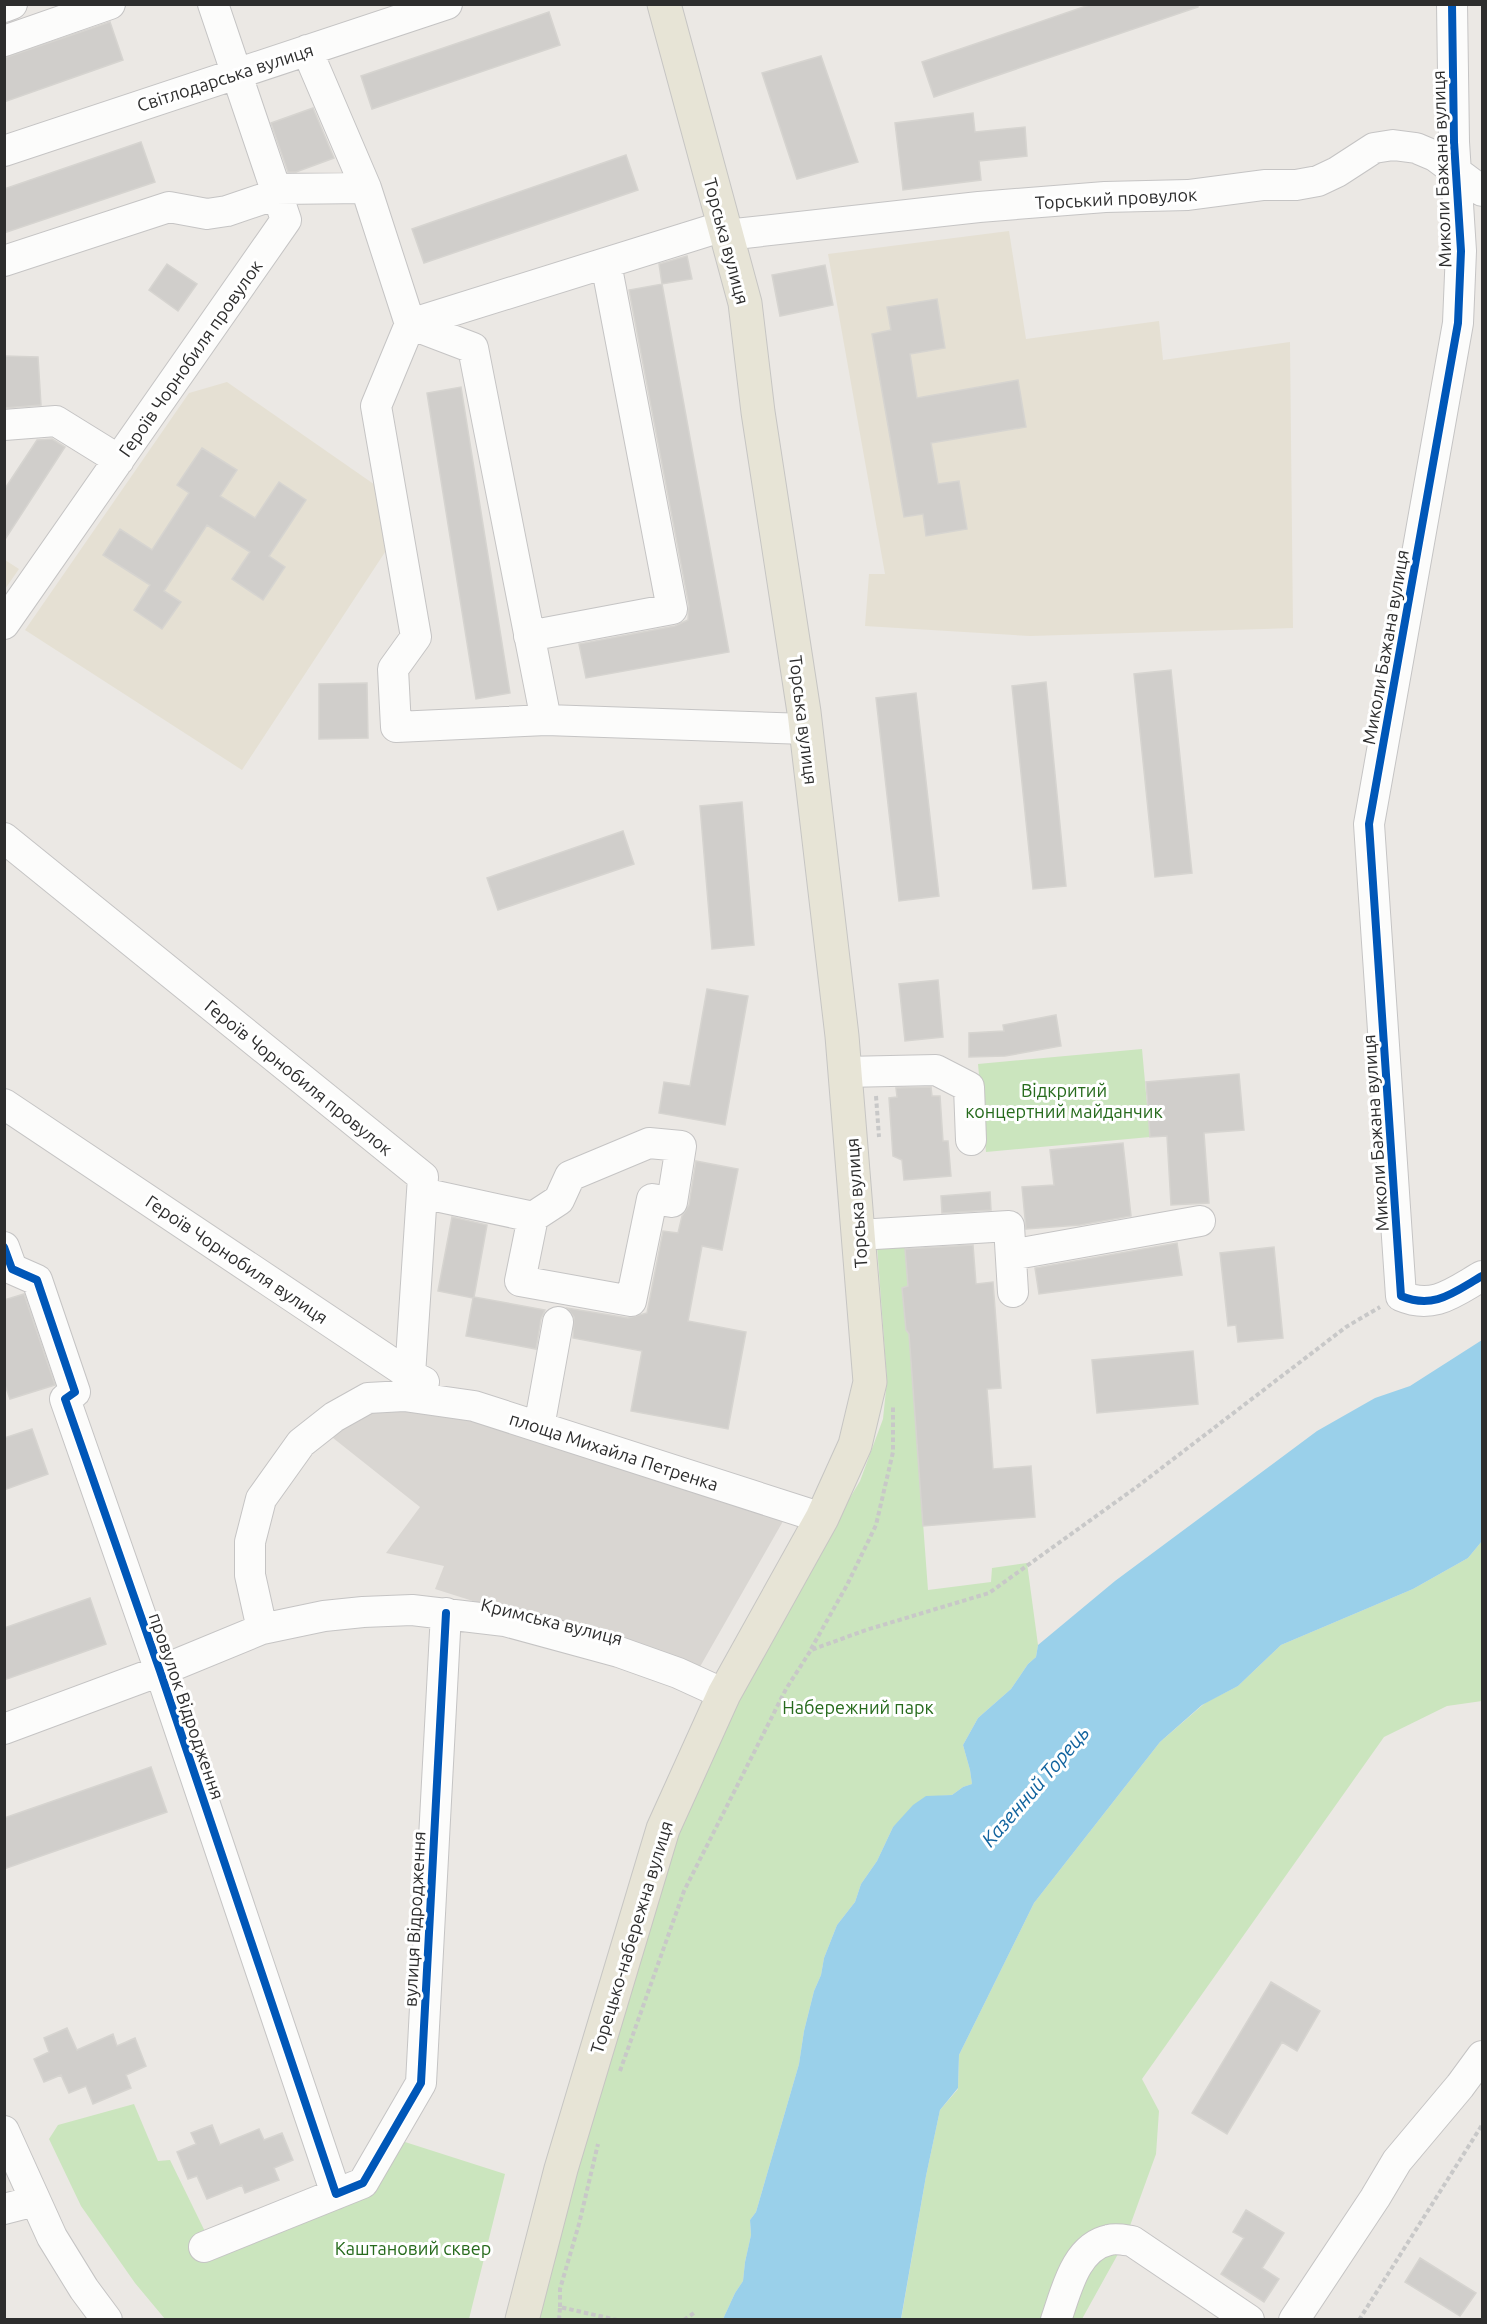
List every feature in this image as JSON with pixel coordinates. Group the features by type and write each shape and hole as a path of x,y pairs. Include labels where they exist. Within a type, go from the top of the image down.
{"main road":[{"name":"Торська вулиця","path":"664,4 745,303 758,412 806,729 845,1072 870,1382 855,1445"},
{"name":"Торецько-набережна вулиця","path":"522,2319 561,2169 663,1829 724,1694 822,1518 855,1445"}],"street":[{"path":"4,7 12,4"},
{"path":"4,41 110,4"},
{"name":"Героїв Чорнобиля провулок","path":"4,624 286,220 213,4"},
{"name":"Світлодарська вулиця","path":"4,151 447,4"},
{"name":"Миколи Бажана вулиця","path":"1401,1296 1369,824 1458,323 1461,251 1454,142 1452,4"},
{"path":"307,50 366,188 410,324 376,406 416,637 393,669 396,728 546,720 806,729"},
{"name":"Торський провулок","path":"410,324 606,263 725,230 1105,197 1188,195 1264,185 1296,185 1318,181 1337,172 1374,148 1393,145 1416,148 1435,156 1457,170 1482,191"},
{"path":"4,261 169,207 207,214 227,211 277,192 366,188"},
{"path":"529,636 672,609 606,263"},
{"path":"410,324 473,348 546,720"},
{"path":"4,425 56,421 118,460"},
{"name":"Героїв Чорнобиля провулок","path":"4,838 423,1177 407,1385"},
{"path":"845,1072 936,1070 969,1087 971,1140"},
{"name":"Героїв Чорнобиля вулиця","path":"4,1104 407,1385"},
{"path":"649,1143 681,1146 672,1202 652,1199 631,1301 560,1308 520,1281 533,1217 559,1200 570,1176 649,1143"},
{"path":"422,1193 533,1217"},
{"path":"1011,1255 1200,1221"},
{"path":"858,1235 1009,1226 1013,1292"},
{"name":"провулок Відродження","path":"4,1247 12,1269 38,1280 75,1392 65,1399 160,1671 336,2194"},
{"path":"1401,1296 1416,1302 1434,1300 1455,1292 1482,1276"},
{"path":"539,1427 560,1308"},
{"path":"262,1629 250,1575 250,1542 261,1499 301,1443 334,1417 368,1398 407,1385"},
{"name":"площа Михайла Петренка","path":"407,1385 822,1518"},
{"name":"Кримська вулиця","path":"4,1729 160,1671 262,1629 324,1616 363,1612 411,1610 505,1621 619,1652 678,1673 724,1694"},
{"name":"вулиця Відродження","path":"204,2247 363,2183 421,2083 446,1613"},
{"path":"1294,2319 1376,2198 1396,2161 1460,2086 1482,2056"},
{"path":"4,2131 35,2201 58,2245 84,2289 107,2319"},
{"path":"4,2209 35,2201"},
{"path":"1056,2319 1072,2275 1083,2256 1096,2245 1110,2239 1132,2241 1248,2319"}],"path":[{"path":"620,2072 684,1891 786,1689 811,1650 866,1630 989,1593 1138,1486 1346,1327 1401,1296"},
{"path":"1359,2319 1482,2125"},
{"path":"559,2319 560,2289 601,2136"},
{"path":"560,2307 617,2319"},
{"path":"684,2319 694,2313"}],"shaded area":[{"path":"1009,231 1026,339 1159,321 1163,360 1290,342 1293,628 1030,636 865,626 869,574 885,574 828,254"},
{"path":"227,382 378,487 391,543 242,770 25,630 189,393"},
{"path":"5,560 19,569 5,589"},
{"path":"380,1408 491,1421 786,1516 697,1672 435,1589 444,1566 386,1553 420,1507 328,1434"}],"green space":[{"name":"Відкритий концертний майданчик","path":"1142,1049 1150,1137 986,1152 978,1064"},
{"name":"Набережний парк","path":"905,1243 908,1286 903,1288 906,1330 909,1334 928,1590 991,1582 992,1568 1027,1563 1038,1645 1036,1657 1028,1664 1011,1689 978,1718 963,1745 972,1784 952,1795 940,1796 893,1827 877,1861 861,1884 855,1902 837,1925 814,1991 799,2064 756,2212 750,2220 751,2235 743,2281 723,2319 533,2320 672,1831 793,1593 860,1481 883,1419 887,1380 877,1246"},
{"path":"1482,1541 1482,1701 1447,1706 1384,1737 1142,2079 1159,2111 1156,2154 1123,2245 1082,2319 901,2320 940,2110 958,2089 959,2055 1034,1903 1160,1742 1205,1703 1238,1686 1281,1645 1413,1589 1468,1558"},
{"name":"Каштановий сквер","path":"134,2104 158,2161 170,2160 216,2254 370,2194 405,2142 505,2174 469,2319 165,2319 135,2283 81,2206 49,2139 58,2125"}],"water":[{"name":"Казенний Торець","path":"1482,1340 1482,1541 1468,1558 1413,1589 1281,1645 1238,1686 1202,1705 1160,1742 1034,1903 959,2055 958,2088 940,2110 901,2319 723,2319 743,2281 751,2235 750,2220 756,2212 799,2064 804,2031 824,1958 837,1925 855,1902 861,1884 877,1861 893,1827 913,1805 926,1796 952,1795 972,1784 963,1745 978,1718 1011,1689 1028,1664 1036,1657 1038,1645 1115,1581 1317,1431 1375,1398 1410,1386"}],"building":[{"path":"1092,4 1198,4 1198,7 934,97 922,62"},
{"path":"549,12 560,45 372,109 361,76"},
{"path":"110,22 123,60 4,102 4,58"},
{"path":"821,56 858,162 797,179 762,73"},
{"path":"313,108 334,158 296,172 288,172 271,123"},
{"path":"973,113 975,132 1025,127 1027,156 979,161 981,180 903,190 895,123"},
{"path":"141,142 155,182 4,233 4,189"},
{"path":"626,155 638,190 424,263 412,229"},
{"path":"687,256 692,279 662,284 659,264"},
{"path":"167,264 197,284 178,311 149,290"},
{"path":"825,265 833,305 780,316 772,275"},
{"path":"662,284 729,652 586,678 579,644 675,626 688,620 689,606 629,290"},
{"path":"937,299 945,348 910,354 917,398 1018,380 1026,427 931,443 938,484 959,481 967,529 926,536 923,514 904,517 872,334 891,330 887,307"},
{"path":"4,356 38,357 41,405 4,408"},
{"path":"461,387 510,693 476,699 427,393"},
{"path":"52,439 65,447 4,541 4,490 37,440"},
{"path":"202,448 237,470 220,496 255,518 279,482 306,500 269,556 285,567 263,600 232,579 250,552 207,525 164,591 181,602 162,629 134,610 150,585 103,555 120,529 152,550 189,493 177,485"},
{"path":"1171,670 1192,873 1155,877 1134,674"},
{"path":"1046,682 1066,886 1033,889 1012,686"},
{"path":"367,683 368,738 319,739 319,684"},
{"path":"916,693 939,896 899,901 876,698"},
{"path":"742,802 754,945 712,949 700,806"},
{"path":"623,831 634,864 498,910 487,878"},
{"path":"938,980 943,1037 905,1041 899,984"},
{"path":"707,989 748,996 725,1125 659,1113 664,1082 690,1086"},
{"path":"1056,1015 1061,1046 1005,1056 969,1057 969,1033 1004,1031 1003,1025"},
{"path":"1239,1074 1244,1130 1204,1133 1209,1203 1171,1205 1167,1136 1150,1137 1146,1082"},
{"path":"931,1087 932,1096 940,1096 943,1141 948,1141 951,1176 904,1180 902,1160 893,1156 889,1098 897,1097 896,1088"},
{"path":"1123,1143 1131,1216 1080,1225 1026,1229 1022,1187 1054,1185 1050,1150"},
{"path":"696,1161 738,1169 722,1250 702,1246 688,1321 746,1332 728,1429 631,1411 642,1351 573,1338 574,1317 567,1308 628,1318 647,1313 663,1231 678,1233 682,1216 689,1205"},
{"path":"990,1192 991,1210 942,1213 941,1196"},
{"path":"452,1217 487,1225 474,1297 545,1310 541,1319 536,1349 466,1336 473,1298 438,1291"},
{"path":"1177,1243 1182,1275 1039,1294 1035,1268"},
{"path":"973,1245 976,1284 993,1282 1001,1388 987,1389 993,1469 1031,1466 1035,1517 923,1526 909,1334 906,1330 902,1288 908,1286 905,1249"},
{"path":"1274,1247 1283,1338 1238,1342 1236,1325 1228,1326 1220,1253"},
{"path":"24,1294 55,1385 10,1399 4,1382 4,1300"},
{"path":"1193,1351 1198,1404 1097,1413 1092,1360"},
{"path":"32,1429 48,1474 4,1490 4,1438"},
{"path":"90,1598 106,1644 4,1680 4,1628"},
{"path":"151,1767 167,1812 4,1869 4,1818"},
{"path":"1271,1982 1320,2011 1297,2051 1282,2042 1227,2134 1192,2113"},
{"path":"67,2028 77,2050 113,2034 117,2046 135,2038 146,2066 126,2075 131,2088 93,2104 86,2086 69,2093 61,2075 44,2082 34,2059 49,2052 44,2038"},
{"path":"212,2125 220,2145 259,2129 264,2140 282,2133 293,2160 274,2168 279,2180 245,2193 242,2185 207,2199 197,2176 188,2179 177,2152 196,2144 191,2133"},
{"path":"1246,2210 1284,2233 1262,2268 1279,2279 1264,2302 1221,2274 1244,2238 1233,2232"},
{"path":"1420,2258 1476,2293 1460,2316 1405,2282"}],"cycle path":[{"path":"1452,4 1454,142 1461,251 1458,323 1369,824 1401,1296 1413,1300 1434,1300 1453,1293 1482,1276"},
{"path":"4,1247 12,1269 37,1280 75,1392 65,1399 160,1671 336,2194 363,2183 421,2083 446,1613"}]}
